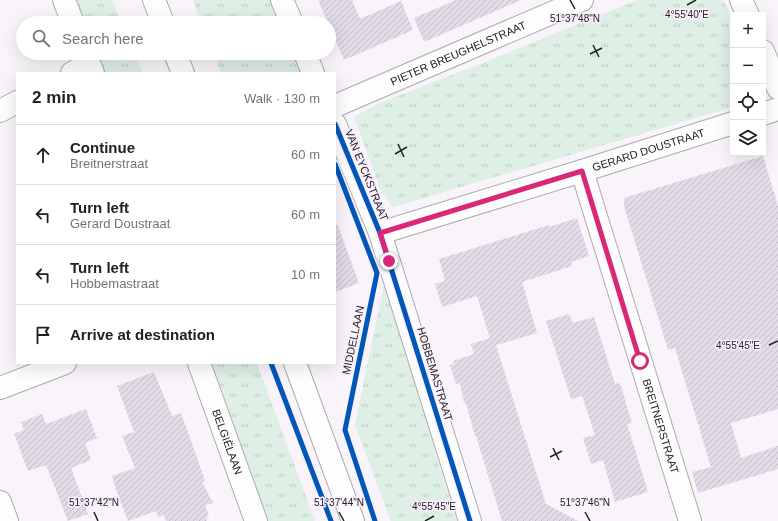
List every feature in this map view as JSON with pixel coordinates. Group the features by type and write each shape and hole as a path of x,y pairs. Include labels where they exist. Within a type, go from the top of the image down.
{"street":[{"path":"64,0 70,16"},
{"path":"154,0 160,16"},
{"path":"282,0 289,16"},
{"name":"PIETER BREUGHELSTRAAT","path":"336,106 582,0"},
{"path":"741,0 747,12"},
{"path":"769,52 778,88"},
{"path":"178,60 183,72"},
{"path":"308,60 313,72"},
{"path":"0,111 16,103"},
{"path":"766,113 778,109"},
{"name":"GERARD DOUSTRAAT","path":"380,233 730,124"},
{"name":"VAN EYCKSTRAAT","path":"336,126 380,233"},
{"name":"BREITNERSTRAAT","path":"582,171 690,521"},
{"name":"HOBBEMASTRAAT","path":"380,233 470,521"},
{"path":"0,388 62,364"},
{"name":"BELGIËLAAN","path":"200,364 256,521"},
{"path":"295,364 353,521"},
{"path":"0,502 7,521"}],"green space":[{"path":"75,0 112,0 119,16 81,16"},
{"path":"193,0 271,0 278,16 199,16"},
{"path":"637,0 723,0 730,14 730,108 393,207 380,189 355,117 377,104 488,61"},
{"path":"98,60 138,60 143,72 103,72"},
{"path":"216,60 296,60 302,72 221,72"},
{"path":"384,284 457,521 391,521 355,425"},
{"path":"208,364 257,364 315,521 266,521"}],"building":[{"path":"318,0 352,0 360,19 401,1 413,30 344,60 336,41 336,16 325,16"},
{"path":"456,0 521,0 424,42 414,18"},
{"path":"763,156 778,206 778,409 731,423 741,458 778,446 778,469 698,493 692,472 711,467 675,348 668,350 624,206 624,198"},
{"path":"577,218 589,256 571,262 572,266 522,282 537,333 496,345 546,504 578,521 502,521 466,403 464,403 460,383 456,384 450,365 454,364 453,361 474,354 471,344 490,338 477,296 442,307 435,284 445,281 439,259 549,225 549,227"},
{"path":"336,223 337,223 359,283 336,292"},
{"path":"569,314 573,323 594,317 615,384 620,383 632,423 627,424 648,492 615,502 603,460 591,464 583,438 595,435 582,396 571,399 546,321"},
{"path":"154,372 172,416 181,413 193,446 205,481 202,482 213,503 205,505 209,516 206,517 207,521 166,521 164,515 158,517 156,511 128,521 116,489 112,476 135,468 122,436 134,432 117,386"},
{"path":"86,409 97,438 85,443 91,460 71,468 88,514 68,521 46,465 28,471 14,434 24,430 21,422 42,414 46,424"}],"cycle path":[{"path":"336,126 380,233 470,521"},
{"name":"MIDDELLAAN","path":"336,167 377,273 345,430 375,521"},
{"path":"271,364 331,521"}],"route":[{"path":"389,261 380,233 582,171 640,361"}]}
